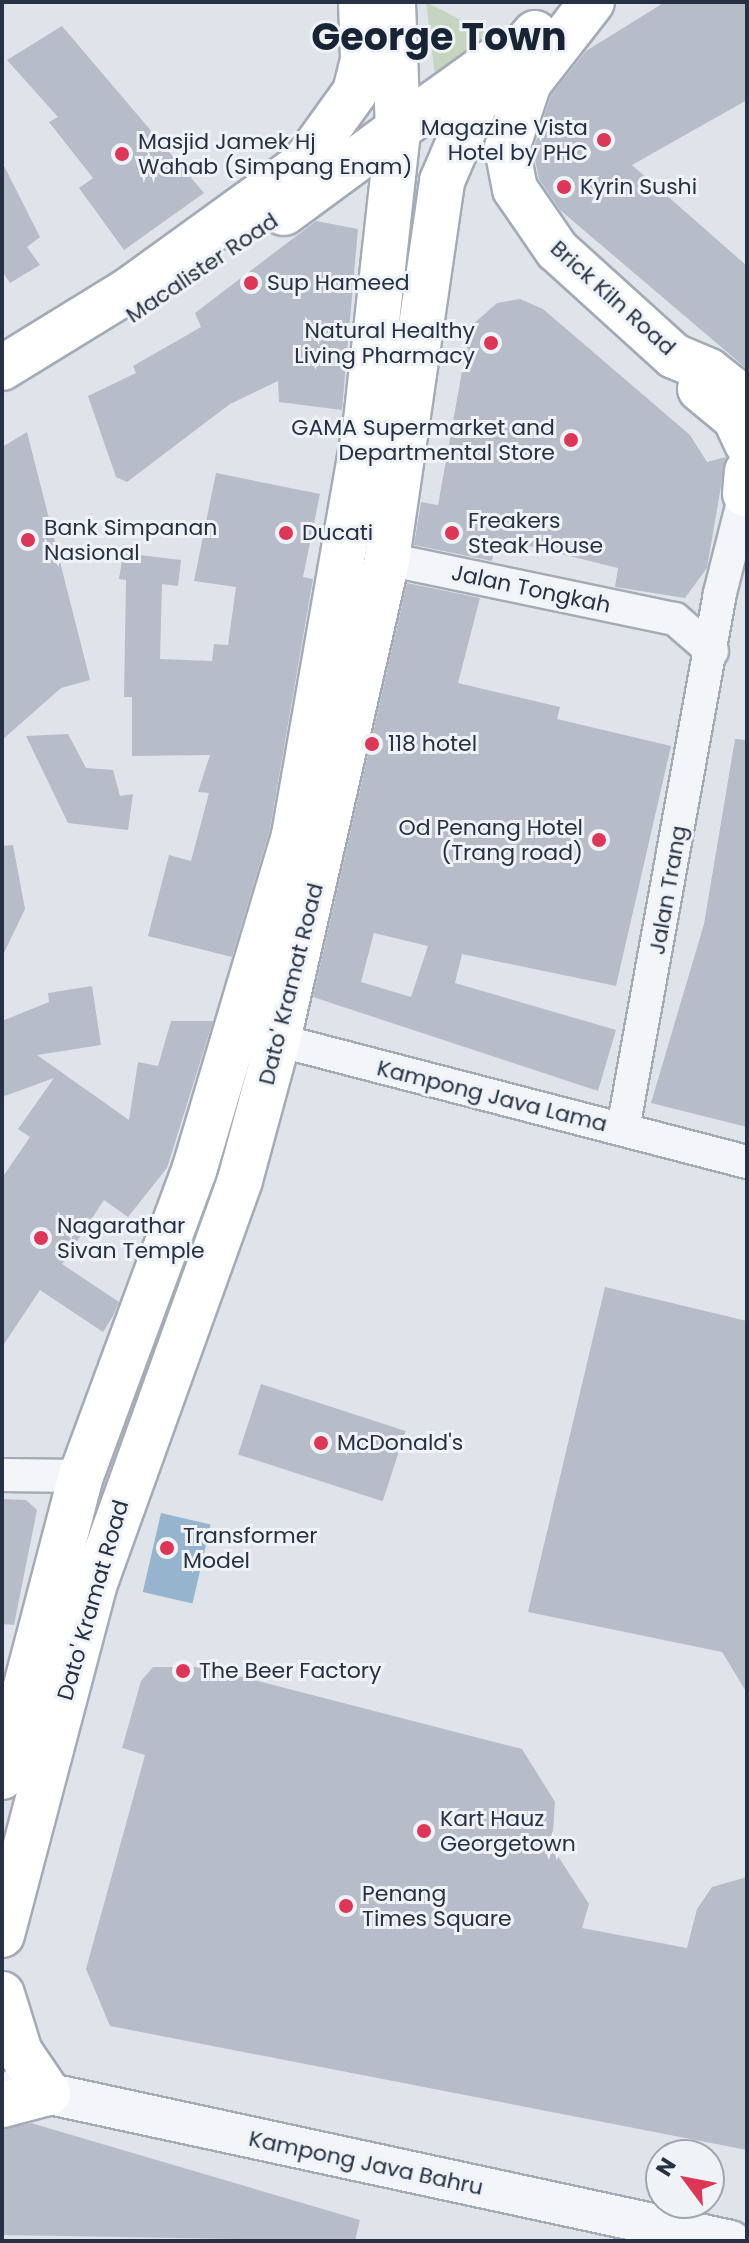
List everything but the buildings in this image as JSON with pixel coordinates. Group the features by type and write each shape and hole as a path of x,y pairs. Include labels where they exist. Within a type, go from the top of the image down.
{"main road":[{"name":"Macalister Road","path":"2,368 270,193 339,124 363,59 361,2"},
{"name":"Dato' Kramat Road","path":"2,1935 69,1680 130,1472 240,1180 257,1034 327,676 366,421 398,129 393,2"},
{"path":"535,33 591,2"},
{"name":"Brick Kiln Road","path":"591,2 550,47 529,83 510,131 509,167 548,240 674,356 709,371 747,401"},
{"name":"Macalister Road","path":"2,401 535,33"},
{"name":"Dato' Kramat Road","path":"2,1777 14,1669 81,1476 194,1171 257,1034 387,559 442,181 475,104 535,33"},
{"path":"674,356 735,418 747,444"},
{"path":"2,1994 20,2052 48,2093 2,2105"}],"street":[{"name":"Jalan Trang","path":"623,1129 712,651 720,593 746,486"},
{"name":"Jalan Tongkah","path":"387,559 675,619 712,651"},
{"path":"675,619 720,593"},
{"name":"Kampong Java Lama","path":"257,1034 747,1162"},
{"path":"2,1475 81,1476"},
{"path":"14,1669 69,1680"},
{"name":"Kampong Java Bahru","path":"2,2085 731,2241"}],"green space":[{"path":"426,2 467,23 497,30 435,75"}],"water":[{"path":"161,1513 211,1524 192,1603 143,1592"}],"place":[{"name":"Magazine Vista Hotel by PHC","path":"604,140"},
{"name":"Masjid Jamek Hj Wahab (Simpang Enam)","path":"122,154"},
{"name":"Kyrin Sushi","path":"564,187"},
{"name":"Sup Hameed","path":"251,283"},
{"name":"Natural Healthy Living Pharmacy","path":"491,343"},
{"name":"GAMA Supermarket and Departmental Store","path":"571,440"},
{"name":"Ducati","path":"286,533"},
{"name":"Freakers Steak House","path":"452,533"},
{"name":"Bank Simpanan Nasional","path":"28,540"},
{"name":"118 hotel","path":"372,744"},
{"name":"Od Penang Hotel (Trang road)","path":"599,840"},
{"name":"Nagarathar Sivan Temple","path":"41,1238"},
{"name":"McDonald's","path":"321,1443"},
{"name":"Transformer Model","path":"167,1548"},
{"name":"The Beer Factory","path":"183,1671"},
{"name":"Kart Hauz Georgetown","path":"424,1831"},
{"name":"Penang Times Square","path":"346,1906"}],"district":[{"name":"George Town","path":"439,37"}]}
